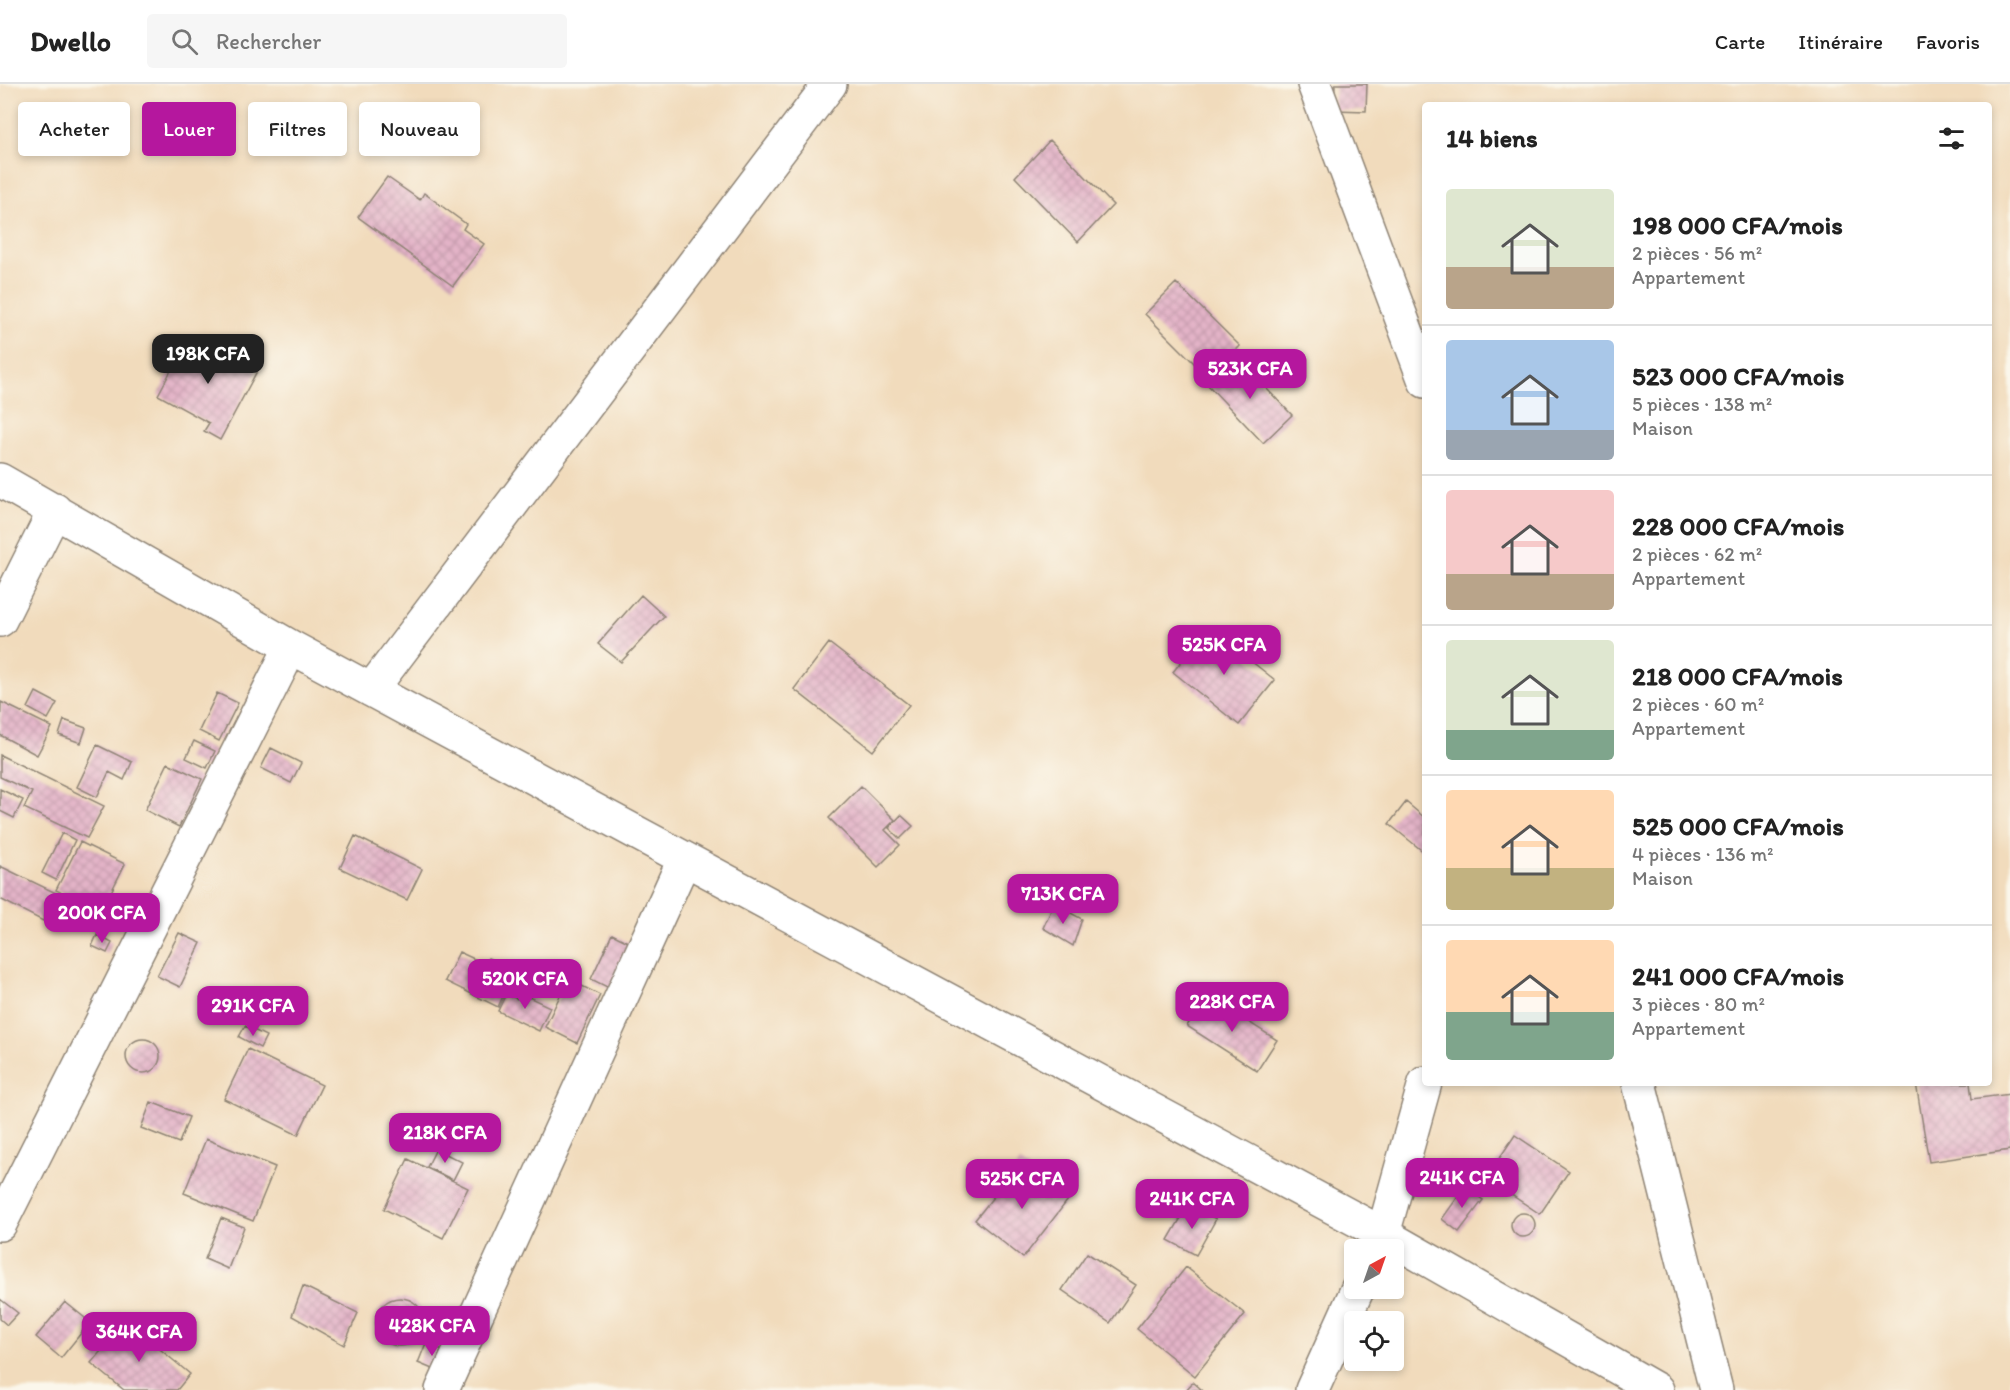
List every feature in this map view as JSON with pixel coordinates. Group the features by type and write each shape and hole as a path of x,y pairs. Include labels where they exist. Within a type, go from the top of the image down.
{"street":[{"path":"371,690 831,84"},
{"path":"1314,84 1422,373"},
{"path":"0,480 291,647 1374,1239"},
{"path":"0,620 55,510"},
{"path":"0,1224 291,647"},
{"path":"442,1390 684,860"},
{"path":"1380,1239 1424,1086"},
{"path":"1640,1086 1716,1390"},
{"path":"1404,1255 1657,1390"},
{"path":"1312,1390 1353,1299"}],"building":[{"path":"1335,84 1367,84 1366,111 1334,110"},
{"path":"1050,140 1113,205 1078,242 1015,177"},
{"path":"387,177 420,200 424,193 466,224 463,229 484,244 453,286 358,217"},
{"path":"1176,283 1240,346 1209,378 1145,314"},
{"path":"190,335 257,371 220,440 204,431 209,423 158,395"},
{"path":"1237,358 1292,415 1263,443 1208,385"},
{"path":"641,595 664,616 621,662 598,644"},
{"path":"1208,627 1275,680 1239,725 1173,672"},
{"path":"829,643 909,705 873,751 794,689"},
{"path":"36,692 57,703 48,719 28,708"},
{"path":"217,693 238,703 219,741 199,731"},
{"path":"1,702 52,727 37,755 0,735"},
{"path":"64,720 86,728 81,743 59,735"},
{"path":"194,741 215,751 207,768 186,758"},
{"path":"97,745 132,762 124,780 109,772 97,797 77,787"},
{"path":"271,748 301,763 291,783 261,768"},
{"path":"0,755 104,806 87,838 24,808 32,792 0,777"},
{"path":"168,763 202,779 179,827 145,810"},
{"path":"861,786 895,820 885,830 900,845 878,867 829,818"},
{"path":"0,789 23,800 14,818 0,811"},
{"path":"1406,802 1422,815 1422,851 1389,824"},
{"path":"901,815 913,826 900,839 889,828"},
{"path":"62,833 75,840 56,880 42,873"},
{"path":"355,836 422,869 407,900 340,868"},
{"path":"80,842 125,864 101,912 56,890"},
{"path":"0,866 56,893 43,921 0,899"},
{"path":"1054,904 1082,919 1073,946 1043,928"},
{"path":"179,933 201,943 180,987 157,976"},
{"path":"612,934 636,946 615,991 591,979"},
{"path":"97,935 112,943 107,953 92,946"},
{"path":"459,952 485,964 488,958 515,970 498,1007 445,981"},
{"path":"568,979 600,995 577,1043 545,1027"},
{"path":"520,993 550,1007 539,1031 498,1011 506,994 517,999"},
{"path":"1206,995 1277,1040 1257,1071 1187,1026"},
{"path":"245,1026 266,1036 260,1048 239,1037"},
{"path":"143,1039 155,1044 160,1056 155,1068 143,1073 131,1068 126,1056 131,1044"},
{"path":"248,1049 322,1085 298,1135 224,1099"},
{"path":"1916,1086 1970,1086 1972,1099 2010,1094 2010,1150 1929,1162"},
{"path":"151,1102 189,1117 179,1143 141,1128"},
{"path":"1515,1135 1569,1171 1540,1214 1486,1178"},
{"path":"206,1139 275,1167 253,1221 184,1193"},
{"path":"436,1149 462,1162 453,1180 427,1167"},
{"path":"408,1159 468,1188 443,1238 384,1209"},
{"path":"1020,1163 1068,1200 1023,1258 975,1220"},
{"path":"1465,1187 1483,1200 1459,1232 1442,1219"},
{"path":"1189,1204 1216,1219 1196,1255 1168,1240"},
{"path":"1523,1213 1531,1217 1535,1225 1531,1233 1523,1237 1515,1233 1511,1225 1515,1217"},
{"path":"221,1218 244,1227 228,1269 205,1259"},
{"path":"1087,1253 1136,1285 1110,1323 1062,1290"},
{"path":"1186,1267 1245,1314 1195,1376 1137,1329"},
{"path":"303,1286 358,1313 344,1345 292,1316"},
{"path":"400,1298 417,1305 424,1322 417,1339 400,1346 383,1339 376,1322 383,1305"},
{"path":"0,1299 18,1313 7,1325 0,1319"},
{"path":"65,1302 90,1322 61,1358 36,1337"},
{"path":"126,1321 190,1374 177,1390 124,1390 91,1363"},
{"path":"426,1343 445,1351 437,1371 418,1363"},
{"path":"1193,1382 1202,1390 1186,1390"}]}
